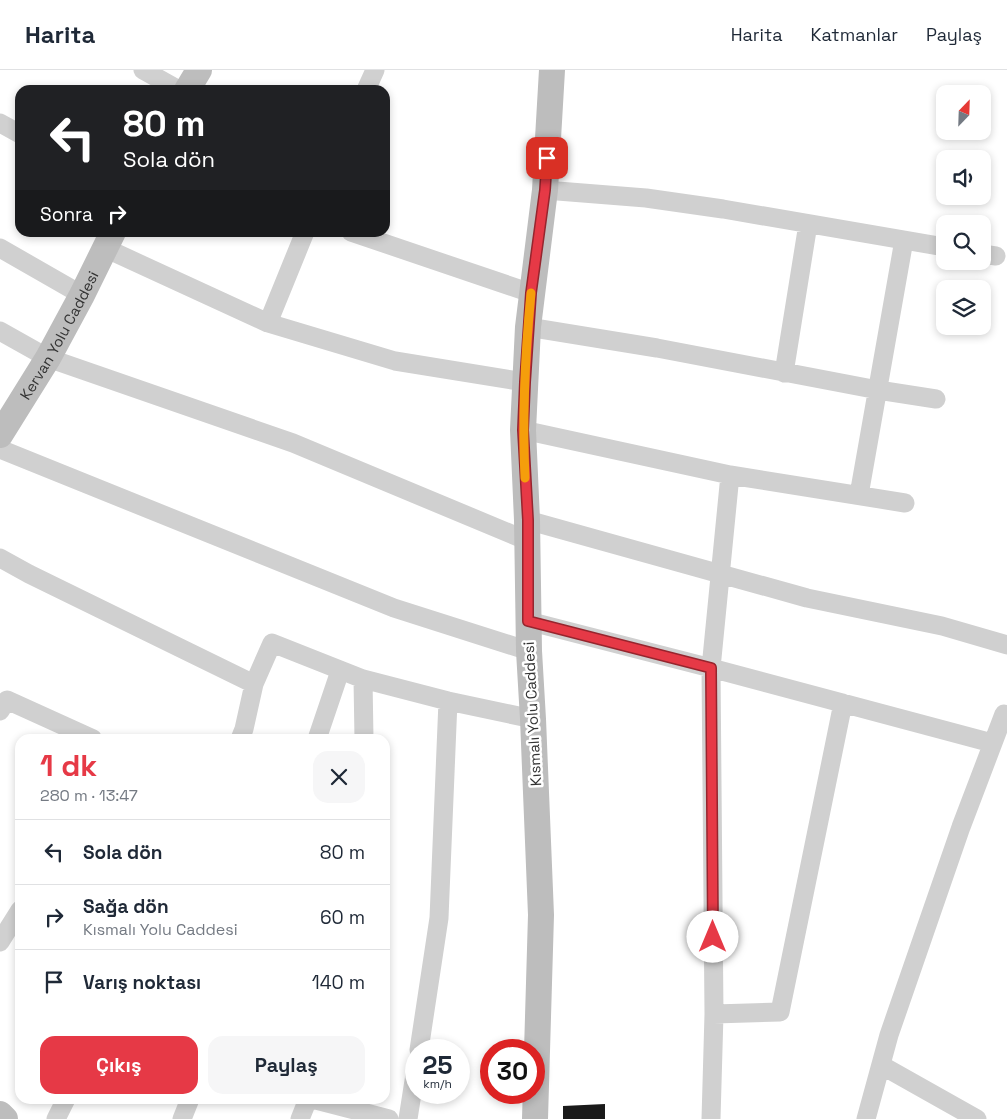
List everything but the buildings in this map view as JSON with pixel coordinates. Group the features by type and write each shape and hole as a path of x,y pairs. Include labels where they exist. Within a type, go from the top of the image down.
{"street":[{"path":"143,70 170,85"},
{"path":"190,85 199,70"},
{"path":"368,85 375,70"},
{"name":"Kısmalı Yolu Caddesi","path":"535,1119 541,914 529,650 528,530 523,430 528,327 545,190 552,70"},
{"path":"0,123 15,131"},
{"path":"545,190 646,198 936,245"},
{"path":"784,373 808,224"},
{"path":"268,323 302,237"},
{"path":"366,237 531,293"},
{"path":"109,240 268,323 395,361 525,382"},
{"name":"Kervan Yolu Caddesi","path":"0,435 48,358 109,240"},
{"path":"859,495 904,240"},
{"path":"0,248 82,295"},
{"path":"528,327 657,348 784,373 936,399"},
{"path":"0,331 48,358 293,443 528,530 720,573 807,598 942,626 1007,645"},
{"path":"523,430 730,475 905,503"},
{"path":"0,450 394,608 529,650"},
{"path":"711,1119 714,1014 711,668 730,475"},
{"path":"0,558 254,684"},
{"path":"528,621 992,743"},
{"path":"242,734 254,684 272,643 364,679 448,701 533,719"},
{"path":"318,734 340,671"},
{"path":"364,679 364,734"},
{"path":"0,711 8,700 82,734"},
{"path":"421,1039 439,918 448,701"},
{"path":"714,1014 780,1012 843,703"},
{"path":"866,1119 890,1035 955,845 1004,714"},
{"path":"0,942 15,918"},
{"path":"881,1065 977,1119"},
{"path":"56,1119 64,1104"},
{"path":"182,1119 188,1104"},
{"path":"300,1119 306,1104"},
{"path":"331,1104 389,1119"},
{"path":"408,1119 410,1104"},
{"path":"0,1114 5,1119"}],"slow traffic":[{"path":"525,478 523,430 531,293"}],"route":[{"path":"547,158 545,190 528,327 523,430 528,520 528,621 711,668 713,937"}]}
